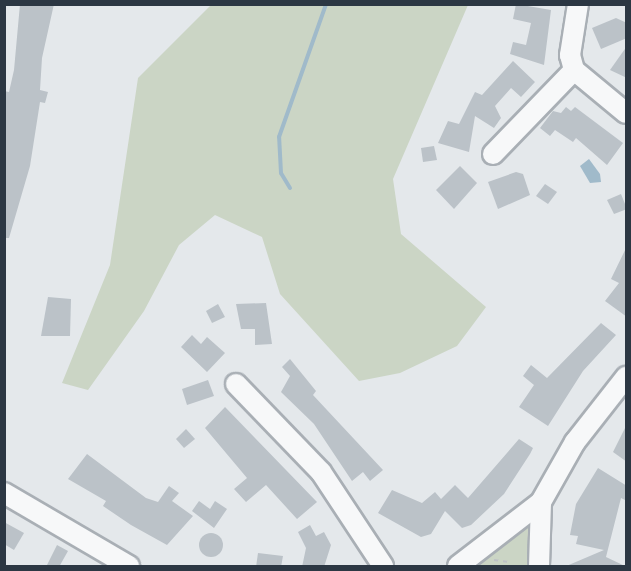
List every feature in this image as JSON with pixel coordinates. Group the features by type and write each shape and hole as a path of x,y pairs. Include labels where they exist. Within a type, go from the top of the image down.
{"street":[{"path":"578,4 570,54 574,70 627,113"},
{"path":"493,154 574,70"},
{"path":"458,567 541,502 575,442 627,377"},
{"path":"236,384 317,467 382,567"},
{"path":"4,493 129,567"},
{"path":"539,567 541,502"}],"path":[{"path":"489,565 501,558 509,562"}],"green space":[{"path":"212,4 468,5 393,179 401,234 486,307 457,346 400,373 359,381 280,294 262,237 215,215 179,245 144,311 88,390 62,383 110,265 138,78"},
{"path":"530,522 533,566 468,566"}],"water":[{"path":"589,159 600,174 601,182 590,183 580,166"}],"building":[{"path":"20,4 54,4 42,58 40,90 48,92 45,103 40,102 30,166 9,238 4,238 4,91 9,92 14,70"},
{"path":"516,4 551,10 544,65 510,54 513,42 526,45 531,23 513,19"},
{"path":"616,18 627,23 627,38 601,49 592,28"},
{"path":"627,46 627,78 610,70"},
{"path":"513,61 535,82 521,97 511,88 495,106 501,118 494,128 475,116 469,152 438,143 448,121 459,124 475,92 482,95"},
{"path":"566,107 571,111 575,107 623,143 607,165 576,138 573,142 555,130 550,136 540,128 553,111 561,113"},
{"path":"434,146 437,160 423,162 421,148"},
{"path":"460,166 477,183 454,209 436,190"},
{"path":"516,172 523,174 530,195 498,209 488,182"},
{"path":"545,184 557,192 548,204 536,196"},
{"path":"621,194 627,209 614,214 607,200"},
{"path":"627,246 627,317 605,301 619,283 611,279"},
{"path":"48,297 71,299 70,336 41,336"},
{"path":"266,303 272,344 255,345 255,329 241,329 236,304"},
{"path":"218,304 225,317 212,323 206,311"},
{"path":"601,323 616,335 583,371 548,426 519,407 534,385 523,376 531,365 547,378"},
{"path":"192,335 201,344 207,337 225,353 207,372 181,347"},
{"path":"290,359 316,391 313,395 383,470 370,481 363,472 352,481 314,424 281,392 290,376 282,367"},
{"path":"208,380 214,396 187,405 182,389"},
{"path":"225,407 317,502 297,519 266,485 246,502 234,489 247,478 205,428"},
{"path":"627,424 627,462 613,452"},
{"path":"186,429 195,439 184,448 176,439"},
{"path":"519,439 533,448 530,454 504,494 471,525 462,528 445,511 431,534 421,537 378,513 392,490 422,503 435,492 441,499 455,485 468,498"},
{"path":"87,454 146,498 158,502 169,486 179,493 172,501 193,516 167,545 131,525 103,506 106,501 68,479"},
{"path":"598,468 627,486 627,501 621,498 606,557 627,567 564,567 604,550 576,544 578,536 570,535 576,504"},
{"path":"199,501 210,509 215,501 227,509 214,528 192,511"},
{"path":"4,522 24,533 14,550 4,544"},
{"path":"310,525 316,536 324,532 331,545 324,567 302,567 306,548 298,532"},
{"path":"206,533 216,533 223,540 223,550 216,557 206,557 199,550 199,540"},
{"path":"57,545 68,551 59,567 46,567"},
{"path":"258,553 283,556 281,567 256,567"}],"waterway":[{"path":"290,188 281,173 279,137 326,4"}]}
